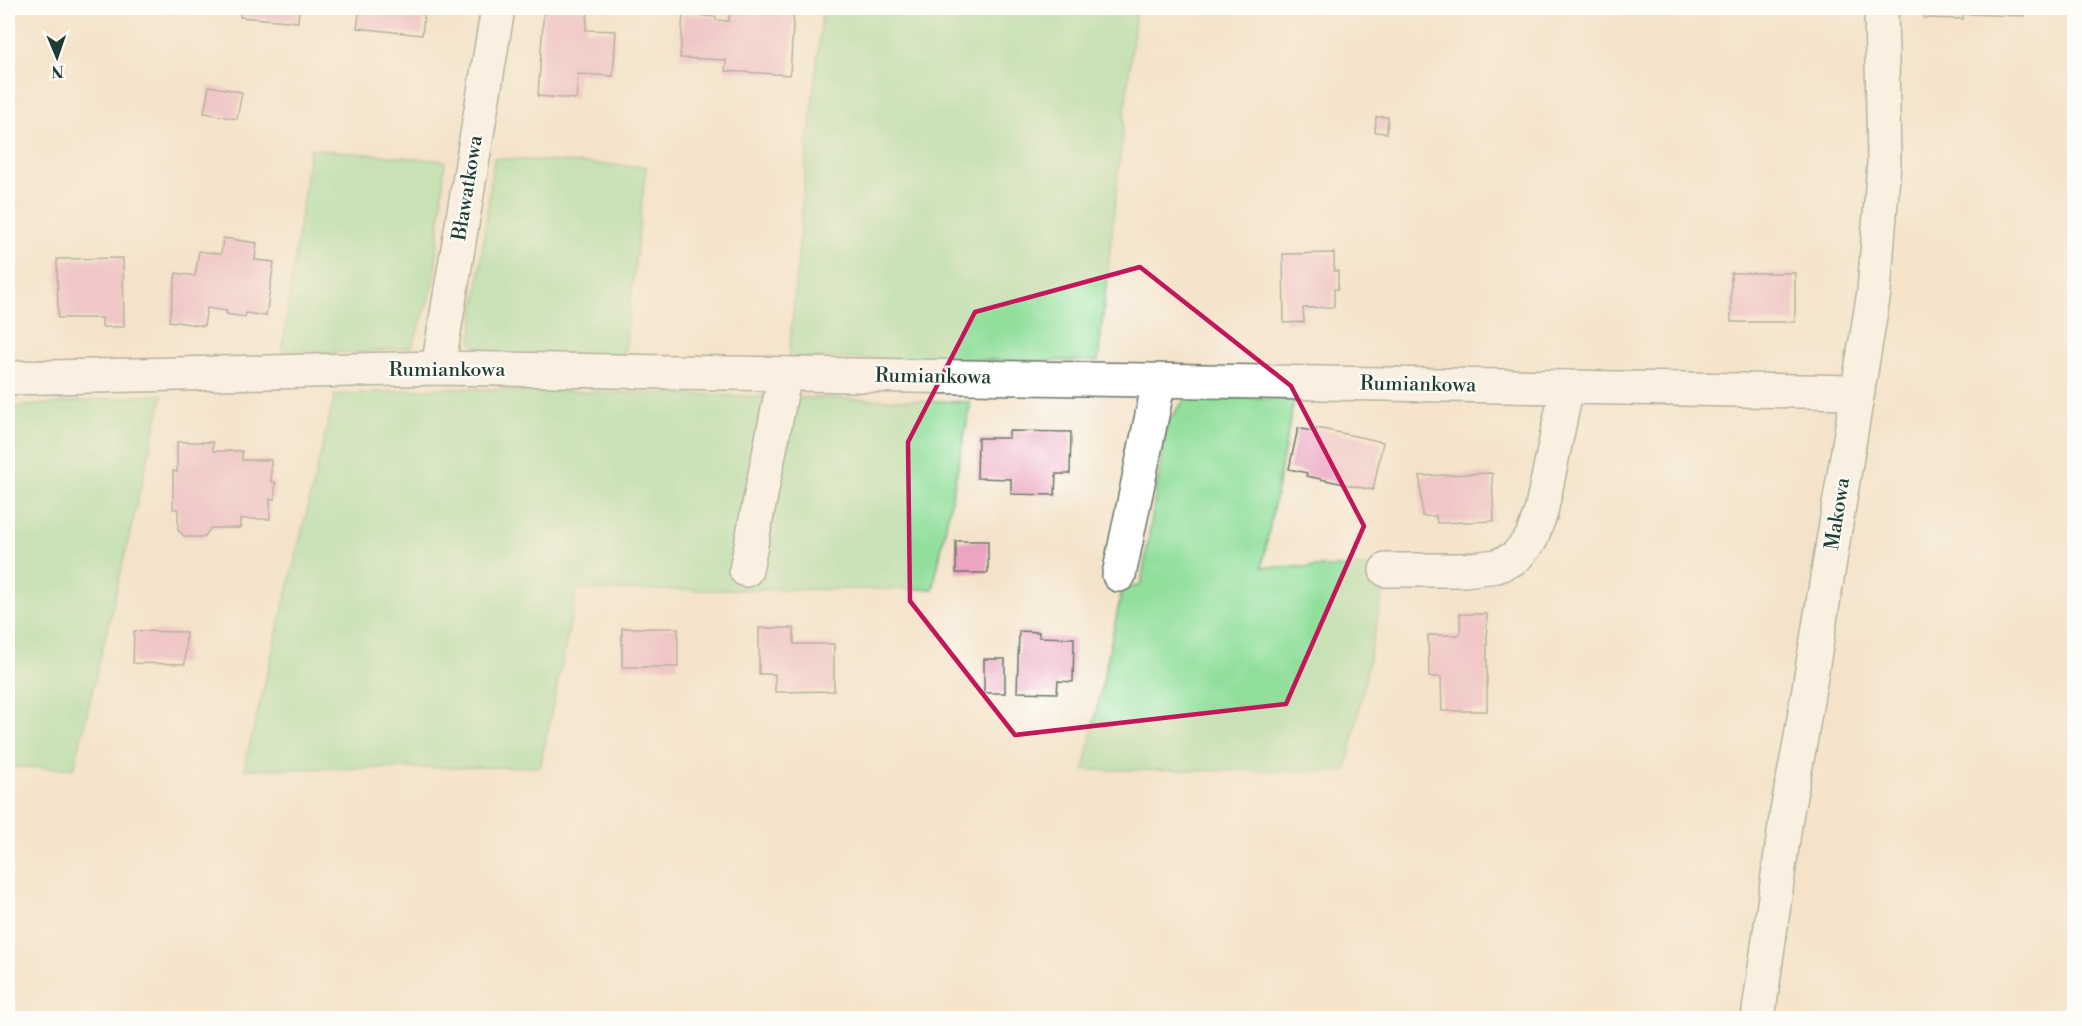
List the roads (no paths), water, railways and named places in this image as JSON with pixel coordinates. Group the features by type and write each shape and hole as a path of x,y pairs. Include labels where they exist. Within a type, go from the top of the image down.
{"street":[{"name":"Bławatkowa","path":"438,369 498,8"},
{"name":"Makowa","path":"1758,1018 1787,811 1874,292 1884,162 1881,8"},
{"name":"Rumiankowa","path":"8,378 438,369 1858,393"},
{"path":"746,570 785,374"},
{"path":"1119,575 1159,381"},
{"path":"1386,570 1464,570 1497,566 1515,558 1531,539 1541,512 1568,387"}]}
